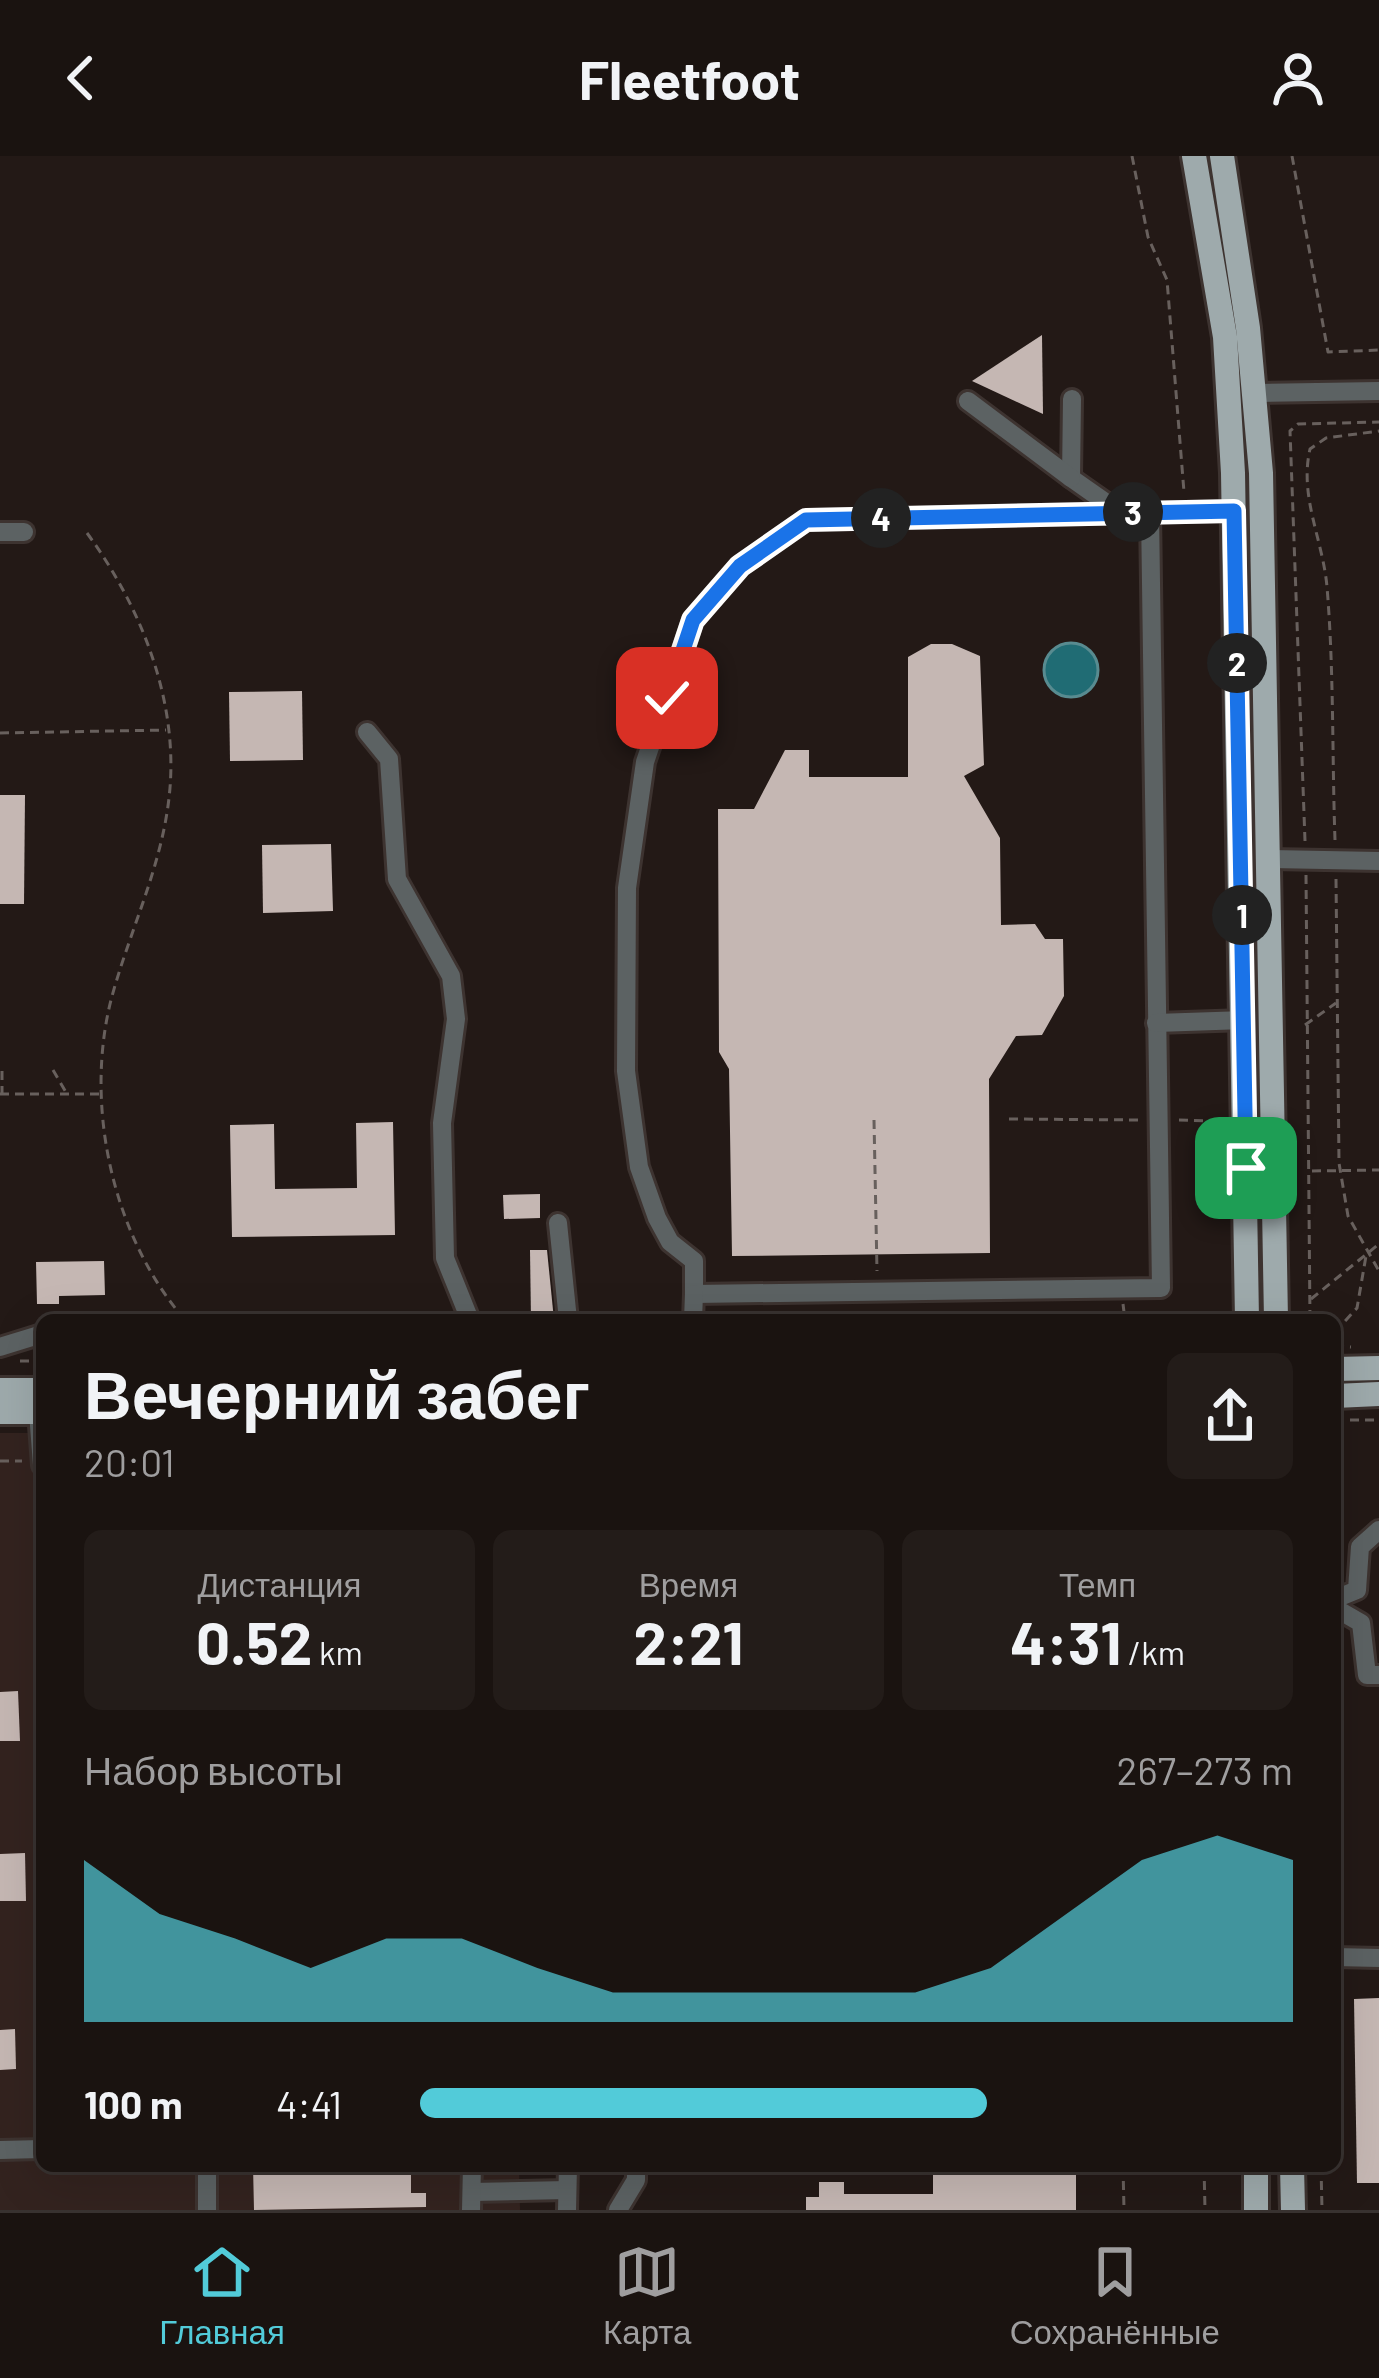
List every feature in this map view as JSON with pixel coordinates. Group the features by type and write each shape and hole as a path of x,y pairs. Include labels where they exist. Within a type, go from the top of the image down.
{"main road":[{"path":"1194,156 1225,337 1234,511 1247,1314"},
{"path":"1222,156 1256,393 1271,859 1276,1314"},
{"path":"1341,1369 1379,1368"},
{"path":"0,1390 36,1403"},
{"path":"1341,1396 1379,1394"},
{"path":"0,1412 36,1406"},
{"path":"1256,2172 1256,2210"},
{"path":"1292,2172 1293,2210"}],"street":[{"path":"1256,393 1379,391"},
{"path":"1071,478 1072,399"},
{"path":"968,401 1121,513"},
{"path":"694,1314 694,1261 670,1242 639,1167 626,1071 627,889 645,762 693,620 740,566 806,520 1234,511"},
{"path":"694,1294 1161,1288 1150,512"},
{"path":"0,532 24,532"},
{"path":"367,732 389,759 397,879 451,976 456,1018 442,1123 443,1238 445,1258 468,1314"},
{"path":"1271,859 1379,861"},
{"path":"1156,1023 1245,1020"},
{"path":"558,1223 567,1314"},
{"path":"0,1347 36,1336"},
{"path":"1341,1600 1357,1590 1360,1547 1378,1530"},
{"path":"1341,1608 1361,1623 1367,1675 1379,1675"},
{"path":"1341,1958 1379,1958"},
{"path":"0,2150 36,2149"},
{"path":"207,2172 207,2210"},
{"path":"618,2210 636,2172"},
{"path":"471,2201 567,2200"}],"path":[{"path":"1132,156 1148,237 1167,280 1185,512"},
{"path":"1292,156 1328,352 1379,350"},
{"path":"1327,424 1379,422"},
{"path":"1379,431 1326,438 1310,449 1306,493 1327,589 1343,1171 1348,1216 1379,1270"},
{"path":"87,533 112,567 154,656 169,730 170,794 161,851 110,1004 102,1094 118,1196 143,1258 179,1314"},
{"path":"0,734 169,730"},
{"path":"1305,1025 1337,1001"},
{"path":"53,1070 67,1094"},
{"path":"2,1071 1,1094 102,1094"},
{"path":"1010,1119 1215,1120"},
{"path":"874,1120 877,1276 894,1293"},
{"path":"1310,1171 1379,1170"},
{"path":"1310,1300 1379,1244"},
{"path":"1341,1325 1357,1308 1366,1254"},
{"path":"172,1314 176,1310"},
{"path":"0,1361 36,1361"},
{"path":"1341,1420 1379,1420"},
{"path":"0,1461 36,1463"},
{"path":"1123,2172 1124,2210"},
{"path":"1204,2172 1205,2210"},
{"path":"1321,2172 1322,2210"}],"shaded area":[{"path":"0,1433 36,1433 36,2172 519,2172 520,2210 0,2210"}],"water":[{"path":"1071,643 1090,651 1098,670 1090,689 1071,697 1052,689 1044,670 1052,651"}],"building":[{"path":"1042,335 1043,414 972,381"},
{"path":"931,644 952,644 980,656 984,765 964,776 1000,838 1001,925 1035,924 1045,939 1063,939 1064,996 1042,1035 1016,1036 989,1079 990,1253 732,1256 729,1069 719,1052 718,809 754,809 785,750 809,750 809,777 908,777 908,657"},
{"path":"302,691 303,760 230,761 229,692"},
{"path":"0,795 25,795 24,904 0,904"},
{"path":"331,844 333,911 263,913 262,845"},
{"path":"393,1122 395,1235 232,1237 230,1125 274,1124 275,1189 357,1188 356,1123"},
{"path":"540,1194 540,1218 504,1219 503,1195"},
{"path":"530,1250 547,1250 553,1314 531,1314"},
{"path":"104,1261 105,1295 59,1296 59,1304 37,1304 36,1262"},
{"path":"18,1691 20,1741 0,1741 0,1692"},
{"path":"25,1853 26,1901 0,1901 0,1854"},
{"path":"1379,1998 1379,2183 1357,2183 1354,1999"},
{"path":"15,2029 16,2069 0,2070 0,2030"},
{"path":"253,2172 411,2172 411,2193 426,2193 426,2207 254,2210"},
{"path":"933,2172 1076,2172 1076,2210 806,2210 806,2197 819,2197 819,2182 844,2182 844,2194 933,2194"}],"route":[{"path":"667,698 693,620 740,566 806,520 1234,511 1246,1168"}]}
